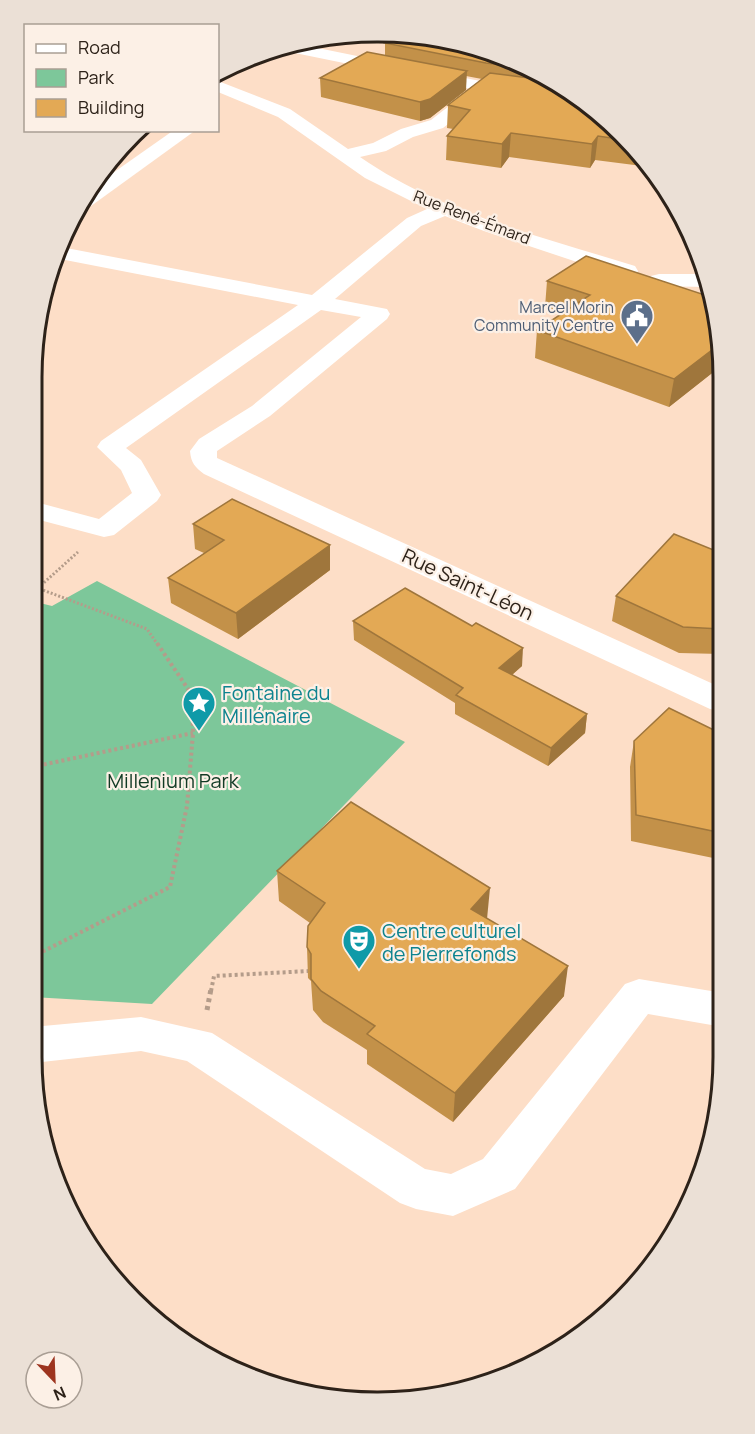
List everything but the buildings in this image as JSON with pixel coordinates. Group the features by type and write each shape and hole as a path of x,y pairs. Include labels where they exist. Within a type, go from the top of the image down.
{"street":[{"path":"304,50 485,87 563,98"},
{"name":"Rue René-Émard","path":"219,86 284,113 382,179 444,210 703,295"},
{"path":"346,154 379,147 407,133 437,124 485,87"},
{"path":"223,105 246,96"},
{"path":"98,192 184,132"},
{"path":"42,512 104,529 147,495 132,466 110,447 317,303 414,222 444,210"},
{"path":"66,254 317,303"},
{"path":"659,281 699,281"},
{"name":"Rue Saint-Léon","path":"317,303 379,314 261,411 208,445 203,451 204,461 213,468 713,697"},
{"path":"42,1044 141,1034 197,1046 416,1188 453,1195 499,1174 639,996 713,1008"}],"path":[{"path":"42,585 72,558"},
{"path":"42,589 147,629 192,695 193,733 187,806 170,887 42,952"},
{"path":"42,765 193,733"},
{"path":"205,1023 214,976 309,971"}],"green space":[{"name":"Millenium Park","path":"97,581 405,742 152,1004 42,998 42,604 52,606"}],"place":[{"name":"Marcel Morin Community Centre","path":"637,345"},
{"name":"Fontaine du Millénaire","path":"199,732"},
{"name":"Centre culturel de Pierrefonds","path":"359,970"}]}
